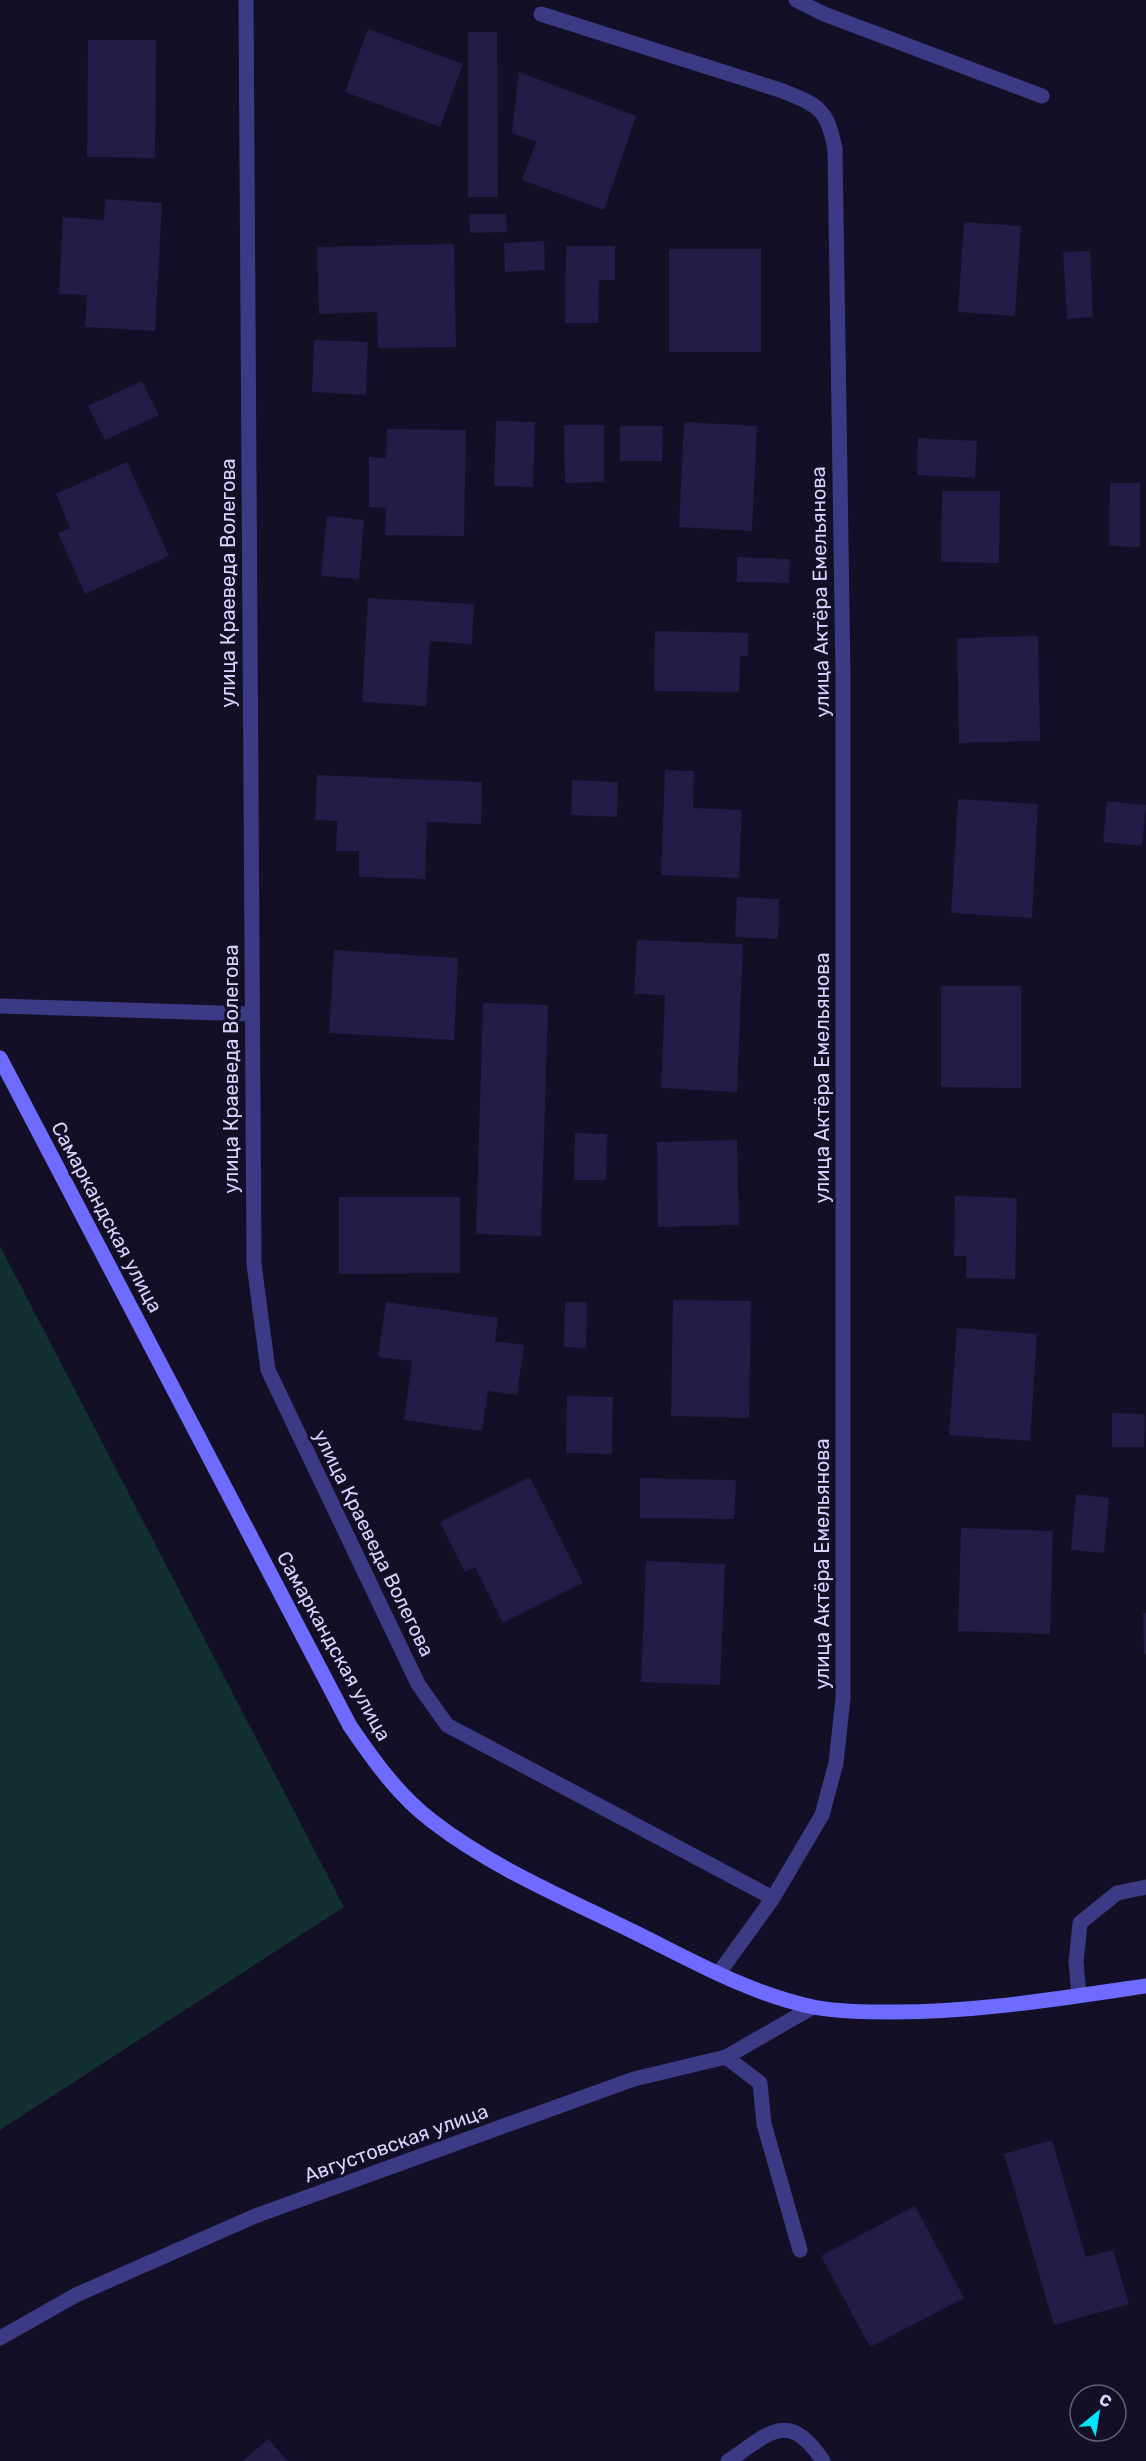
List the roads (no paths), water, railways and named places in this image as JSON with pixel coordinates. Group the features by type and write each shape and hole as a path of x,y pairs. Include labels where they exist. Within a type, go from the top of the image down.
{"street":[{"name":"улица Краеведа Волегова","path":"246,0 254,1264 268,1370 418,1684 447,1725 773,1898"},
{"path":"796,0 824,14 1042,96"},
{"name":"улица Актёра Емельянова","path":"541,14 783,91 815,105 830,125 835,149 843,675 843,1698 836,1762 822,1815 773,1898 719,1973"},
{"path":"0,1006 252,1014"},
{"name":"Самаркандская улица","path":"0,1058 350,1726 387,1779 431,1820 479,1854 719,1973 760,1991 813,2007 864,2012 964,2011 1146,1986"},
{"path":"1079,1995 1076,1962 1080,1923 1117,1893 1146,1887"},
{"name":"Августовская улица","path":"0,2338 75,2295 255,2216 634,2079 726,2057 813,2007"},
{"path":"726,2057 760,2083 764,2124 800,2250"},
{"path":"728,2461 784,2428 798,2433 816,2450 823,2461"}]}
